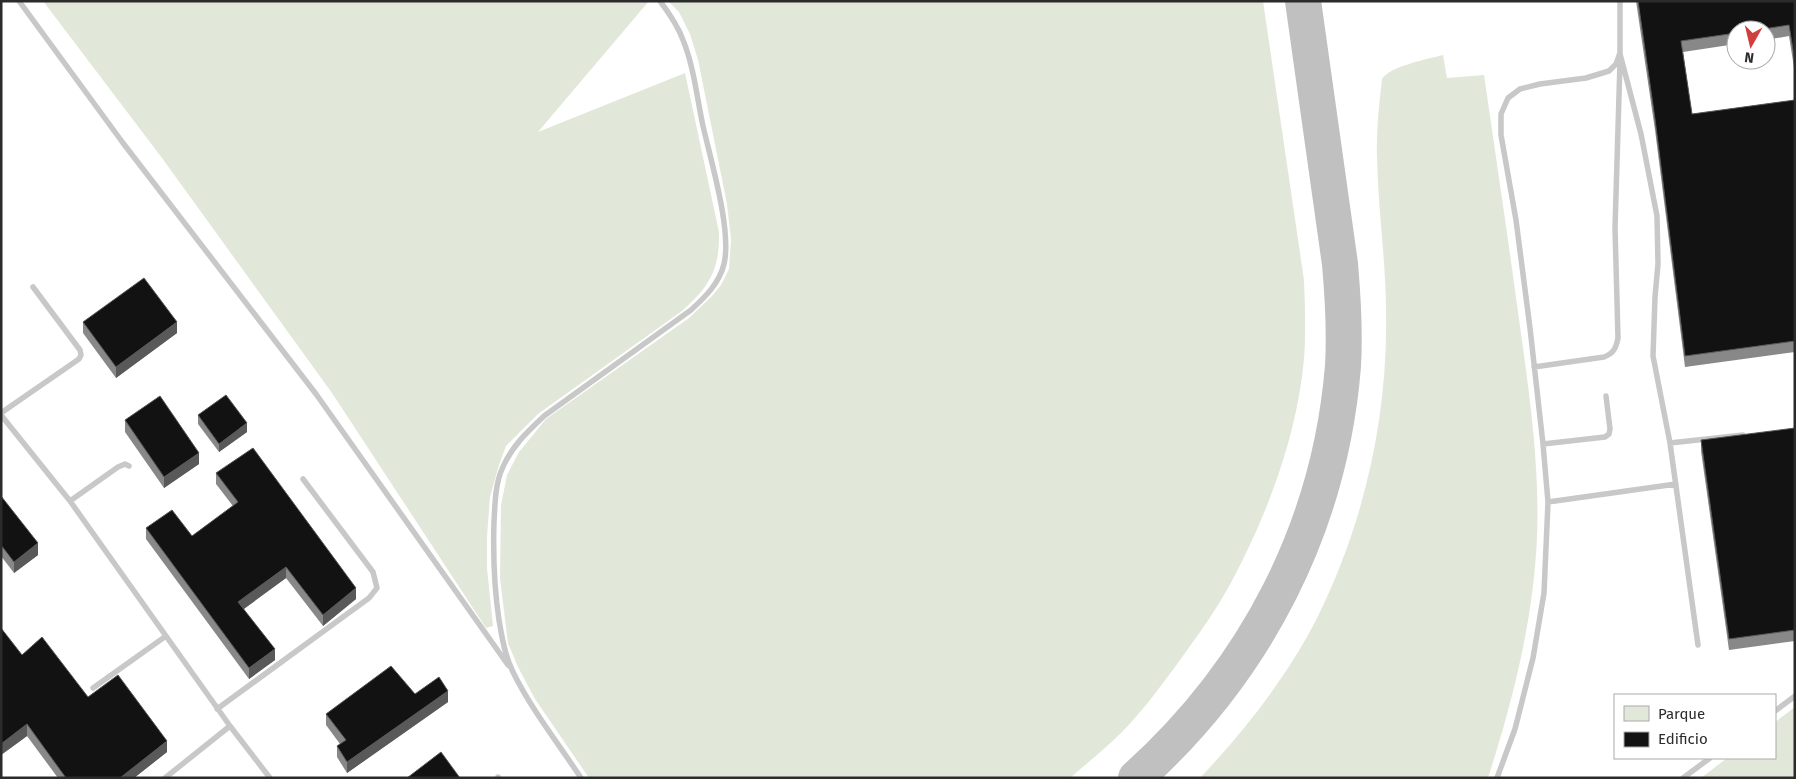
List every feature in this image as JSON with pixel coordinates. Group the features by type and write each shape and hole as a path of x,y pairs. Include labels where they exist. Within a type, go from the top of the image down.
{"lane":[{"path":"19,1 124,143 316,394 512,670 524,693 581,778"},
{"path":"512,670 505,650 501,628 495,591 493,559 496,492 501,470 511,449 544,416 691,310 711,290 718,280 724,265 726,248 723,219 692,70 683,40 670,14 660,1"},
{"path":"1534,367 1604,357 1612,354 1616,347 1618,338 1615,228 1620,1"},
{"path":"1497,778 1515,729 1532,658 1544,593 1548,502 1530,328 1516,220 1501,135 1501,114 1508,98 1520,89 1540,84 1586,78 1609,71 1616,64 1620,53"},
{"path":"1620,53 1641,134 1656,216 1658,264 1653,356 1670,443 1698,645"},
{"path":"33,287 80,350 81,355 79,359 1,414 70,502 230,726 270,778"},
{"path":"1543,444 1605,437 1609,434 1606,396"},
{"path":"1670,443 1747,434"},
{"path":"70,502 118,467 125,464 130,466"},
{"path":"218,709 369,598 377,588 373,572 303,479"},
{"path":"1548,502 1676,484"},
{"path":"93,688 166,636"},
{"path":"1776,710 1795,696"},
{"path":"165,778 230,726"},
{"path":"1683,778 1709,759"}],"green space":[{"path":"43,1 649,1 538,132 685,73 719,232 715,267 706,285 682,311 538,414 506,446 490,497 487,537 487,568 493,626 486,628 332,393 162,158"},
{"path":"668,1 1263,1 1304,280 1304,359 1295,416 1270,499 1247,552 1221,600 1178,663 1136,717 1115,739 1070,778 589,778 535,699 518,667 508,643 500,579 501,505 507,475 519,452 546,419 689,318 721,285 729,269 731,240 727,204 698,60 690,34 679,12"},
{"path":"1443,55 1447,78 1484,75 1526,373 1537,483 1535,569 1527,629 1514,687 1489,775 1487,778 1200,778 1265,702 1293,660 1318,616 1348,544 1370,469 1383,391 1386,352 1386,294 1377,148 1382,79 1393,70"},
{"path":"1795,707 1795,778 1701,778 1726,759 1776,759 1776,721"}],"building":[{"path":"1638,1 1795,1 1795,62 1789,25 1776,27 1776,20 1726,20 1726,34 1681,41 1692,114 1795,100 1795,341 1685,356"},
{"path":"144,278 177,322 116,367 83,322"},
{"path":"226,395 247,423 219,444 198,415"},
{"path":"160,396 199,453 164,477 125,420"},
{"path":"1795,428 1795,630 1729,639 1701,440"},
{"path":"253,448 356,588 323,615 286,567 238,602 275,649 249,668 146,528 172,510 192,536 238,502 216,473"},
{"path":"1,496 38,543 14,562 1,545"},
{"path":"1,628 22,655 42,637 88,697 118,675 167,741 120,778 66,778 27,724 1,744"},
{"path":"391,666 415,694 439,677 448,691 347,762 337,746 346,740 326,714"},
{"path":"441,752 460,778 407,778"}],"taxiway":[{"path":"1136,778 1179,736 1217,691 1251,643 1280,592 1303,539 1322,483 1335,425 1344,353 1341,277 1303,1"}]}
